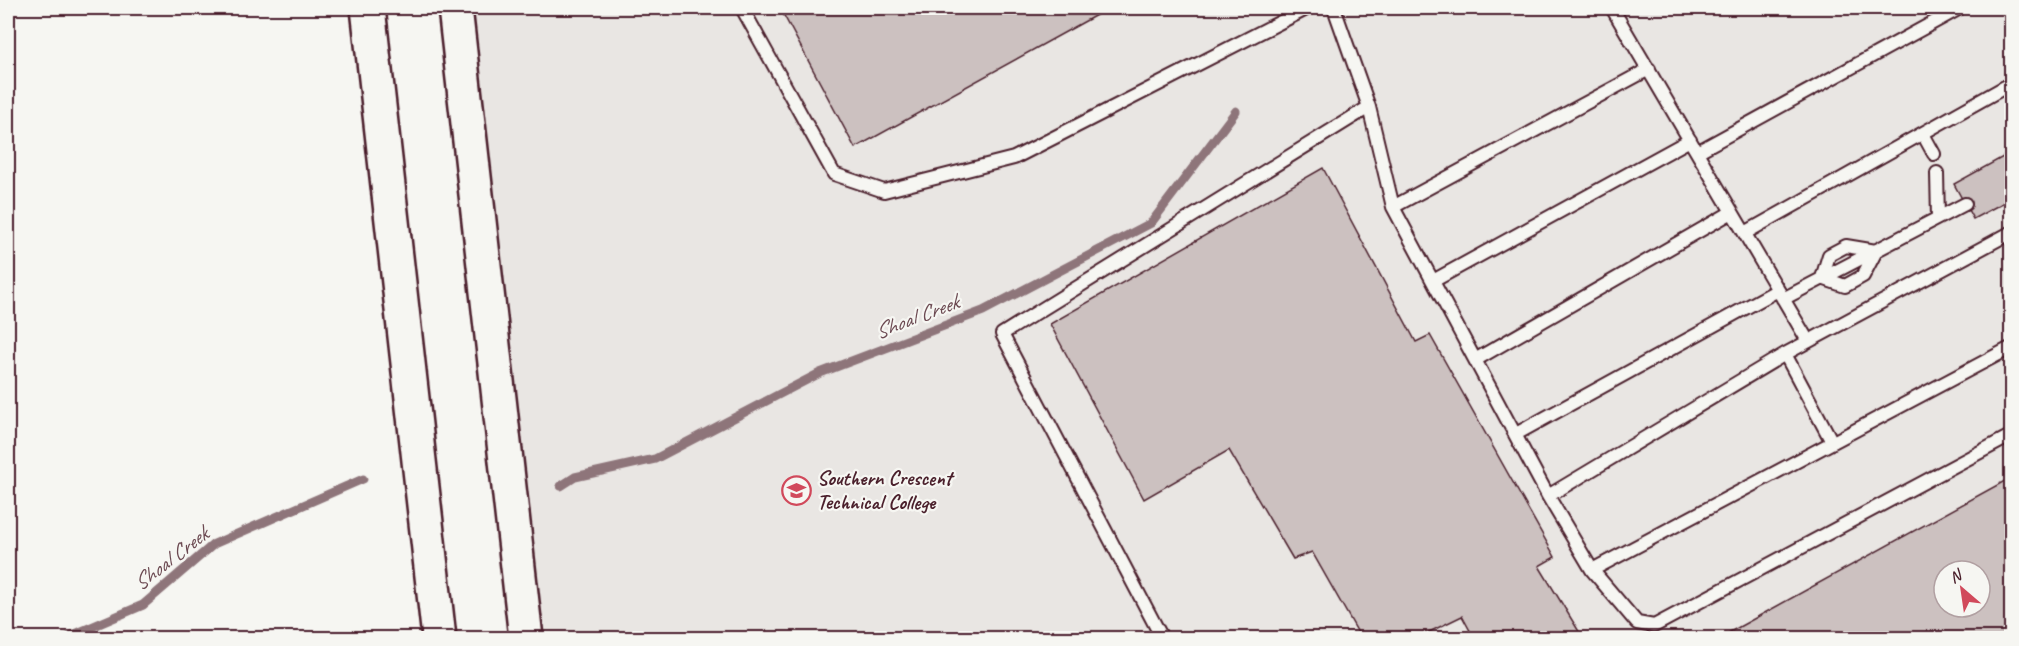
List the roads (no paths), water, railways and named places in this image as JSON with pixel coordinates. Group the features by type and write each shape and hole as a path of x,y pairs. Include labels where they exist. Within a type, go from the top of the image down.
{"highway":[{"path":"368,8 439,639"},
{"path":"455,8 525,639"}],"lane":[{"path":"742,8 834,174 884,191 1014,158 1289,13 1308,8"},
{"path":"1334,8 1369,107 1393,207 1548,496 1592,570 1637,623 1654,626 2012,435"},
{"path":"1612,8 1808,341"},
{"path":"1697,152 1960,8"},
{"path":"1393,207 1649,69"},
{"path":"1745,233 2012,83"},
{"path":"1162,639 1002,334 1369,107"},
{"path":"1923,134 1934,154"},
{"path":"1433,281 1690,140"},
{"path":"1937,173 1938,218"},
{"path":"1822,278 1829,255 1846,246 1876,250 1965,204"},
{"path":"1475,360 1732,212"},
{"path":"1548,496 1785,354 2012,232"},
{"path":"1516,434 1781,294 1822,278 1845,286 1863,276 1876,250"},
{"path":"1592,570 2012,347"},
{"path":"1785,354 1832,442"}],"waterway":[{"name":"Shoal Creek","path":"561,486 575,477 655,459 820,373 983,311 1151,223 1236,111"},
{"name":"Shoal Creek","path":"66,638 143,605 214,544 363,479"}],"place":[{"name":"Southern Crescent Technical College","path":"796,490"}]}
